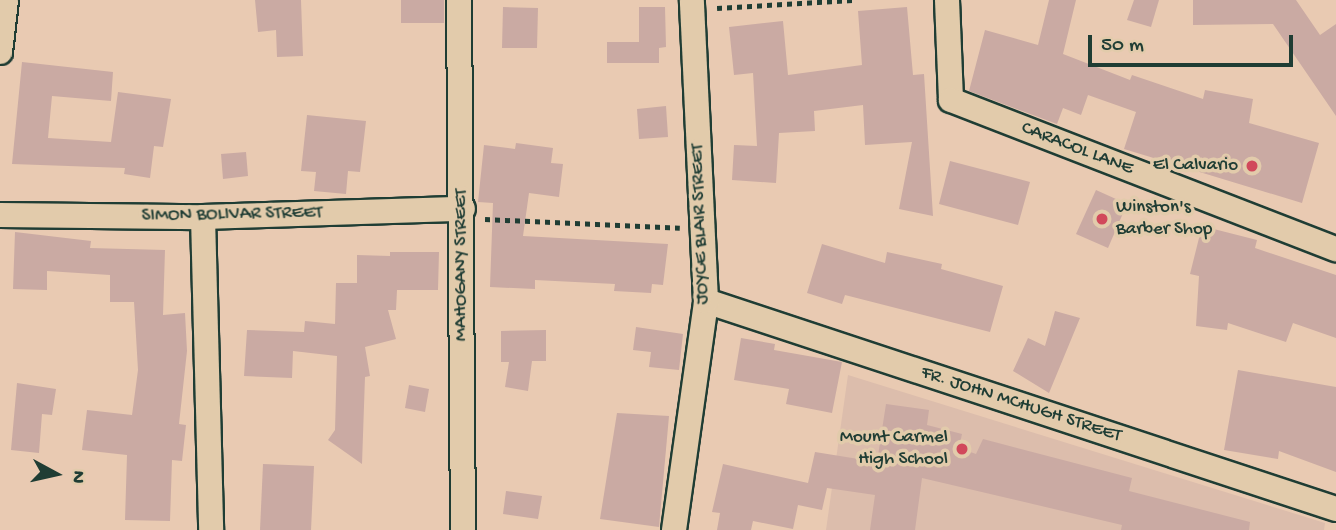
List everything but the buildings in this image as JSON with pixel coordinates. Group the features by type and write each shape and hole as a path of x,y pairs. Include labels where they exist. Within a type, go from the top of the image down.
{"street":[{"path":"0,52 6,0"},
{"name":"MAHOGANY STREET","path":"459,0 463,213 463,530"},
{"name":"CARACOL LANE","path":"947,0 951,100 1336,249"},
{"name":"JOYCE BLAIR STREET","path":"674,530 706,301 692,5"},
{"name":"SIMON BOLIVAR STREET","path":"0,215 203,217 463,213"},
{"path":"203,217 211,530"},
{"name":"FR. JOHN MCHUGH STREET","path":"706,301 1336,509"}],"path":[{"path":"692,5 853,0"},
{"path":"463,213 701,229"}],"shaded area":[{"name":"Mount Carmel High School","path":"848,375 1325,523 1324,530 826,530"}],"place":[{"name":"El Calvario","path":"1252,166"},
{"name":"Winston's Barber Shop","path":"1102,219"},
{"name":"Mount Carmel High School","path":"962,449"}]}
